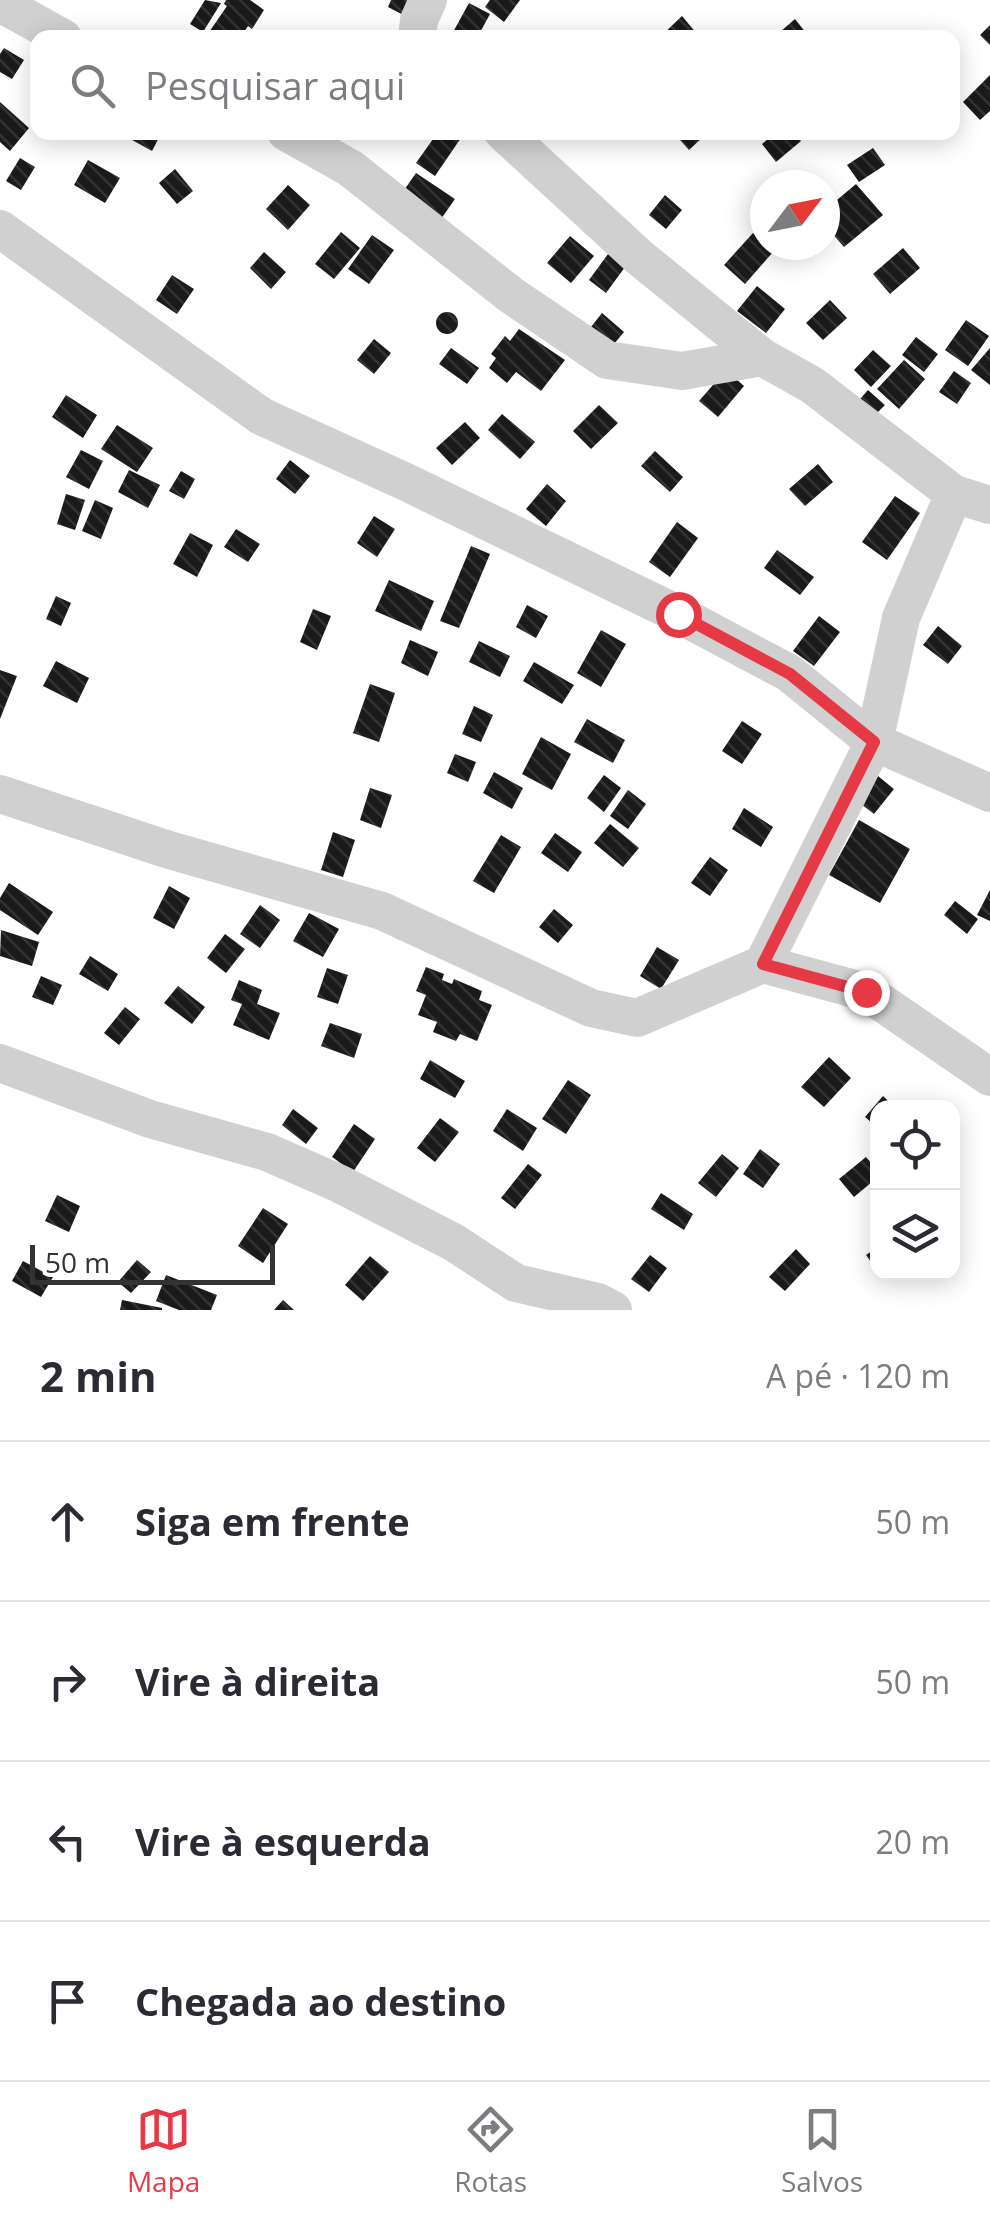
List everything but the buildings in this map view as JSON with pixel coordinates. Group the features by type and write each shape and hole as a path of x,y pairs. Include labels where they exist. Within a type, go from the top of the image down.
{"street":[{"path":"418,30 428,0"},
{"path":"5,3 49,30"},
{"path":"300,140 350,168 511,295 607,360 682,371 762,358"},
{"path":"512,140 639,258 762,358 812,385 954,494 990,505"},
{"path":"0,229 261,416 406,482 710,631 790,674 874,742 990,793"},
{"path":"763,964 874,742 901,618 954,494"},
{"path":"0,794 166,849 382,911 591,1008 637,1018 763,964 866,992 990,1077"},
{"path":"0,1063 150,1119 267,1152 453,1242 516,1283 598,1302 613,1310"}],"route":[{"path":"678,614 790,674 874,742 763,964 866,992"}]}
